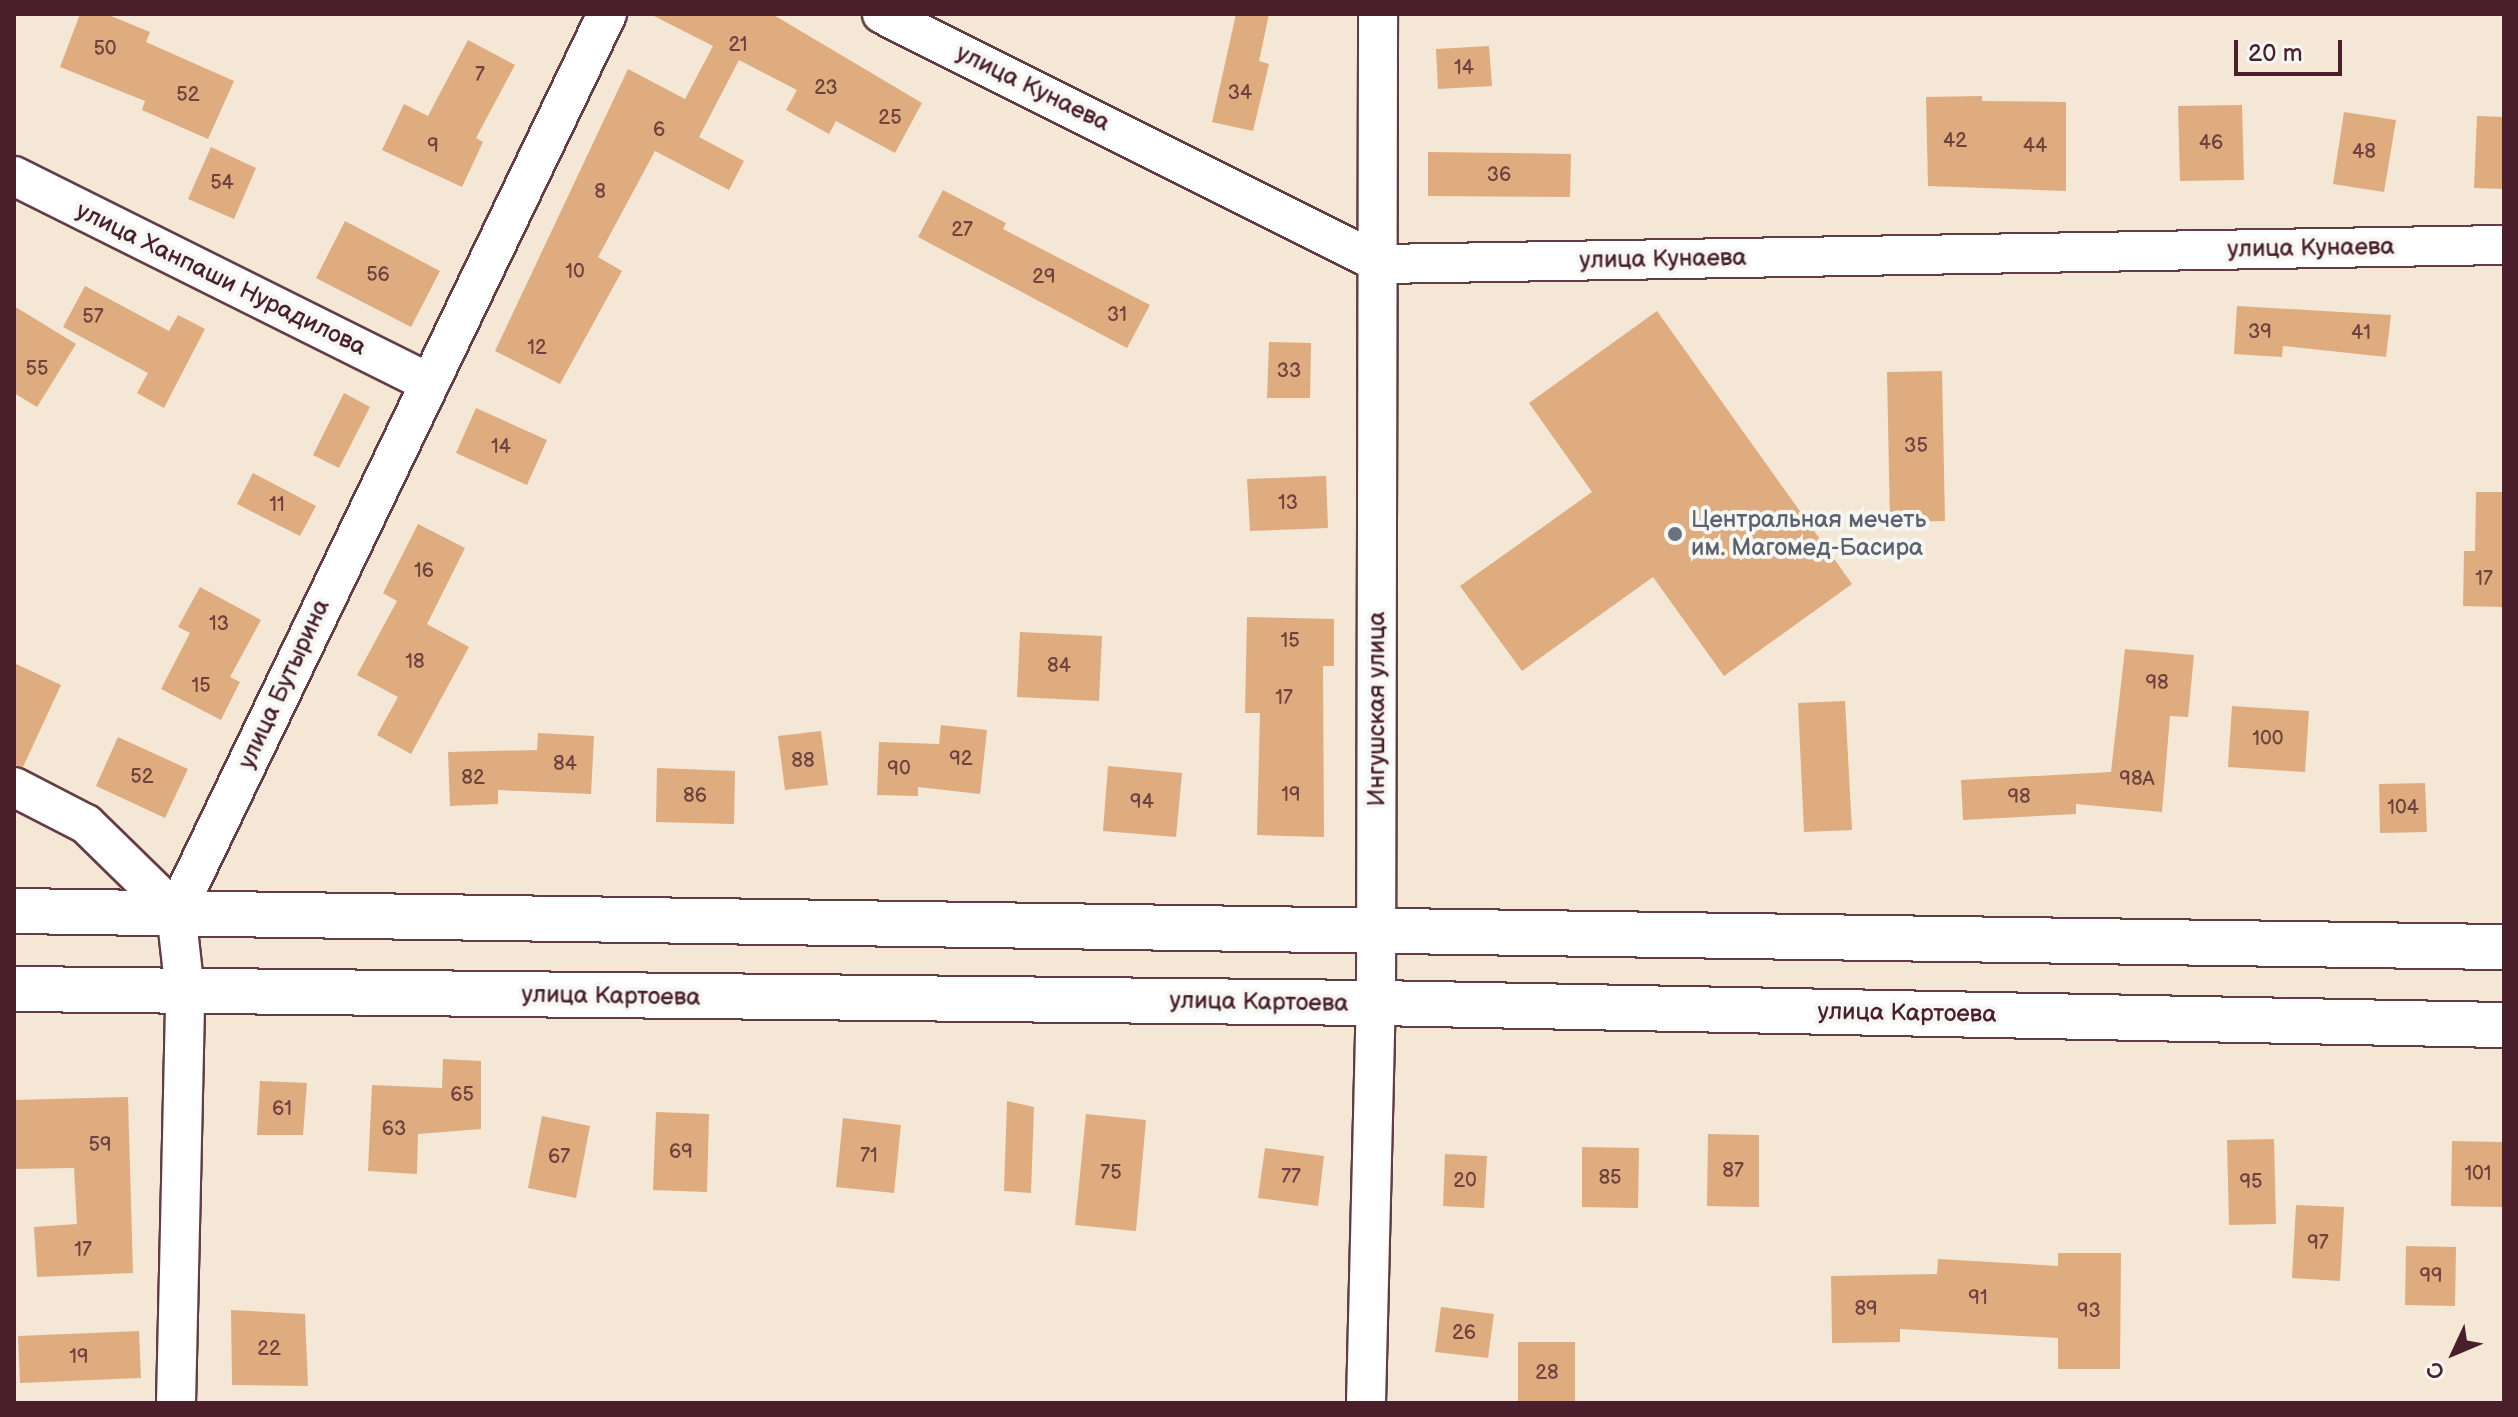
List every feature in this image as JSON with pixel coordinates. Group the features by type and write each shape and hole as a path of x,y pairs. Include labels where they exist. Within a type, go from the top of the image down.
{"main road":[{"path":"14,911 2504,947"},
{"name":"улица Картоева","path":"14,989 1376,1003 2504,1025"}],"street":[{"name":"улица Бутырина","path":"176,912 607,14"},
{"name":"улица Кунаева","path":"882,14 1381,264 2504,245"},
{"name":"Ингушская улица","path":"1366,1403 1376,1003 1381,264 1378,14"},
{"name":"улица Ханпаши Нурадилова","path":"14,176 428,382"},
{"path":"14,787 86,824 176,912 185,992 176,1403"}],"building":[{"path":"80,14 106,14 150,32 146,42 234,81 208,139 142,110 145,101 60,67"},
{"path":"650,14 772,14 922,103 895,153 836,121 829,134 786,110 797,90 739,60 699,137 744,161 729,190 655,151 598,257 622,271 560,384 495,351 628,69 685,99 713,46"},
{"path":"1236,14 1269,14 1259,61 1269,64 1253,131 1212,122"},
{"path":"468,40 515,65 476,138 483,142 462,187 382,150 404,104 428,116"},
{"path":"1489,46 1492,86 1438,89 1436,49"},
{"path":"1982,96 1982,101 2066,102 2066,191 1928,186 1926,97"},
{"path":"2242,105 2244,180 2180,181 2178,106"},
{"path":"2344,112 2396,120 2384,192 2333,184"},
{"path":"2477,116 2504,117 2504,189 2474,188"},
{"path":"211,147 256,168 234,219 188,199"},
{"path":"1428,152 1571,154 1570,197 1428,196"},
{"path":"943,190 1006,223 1003,229 1150,305 1127,348 918,237"},
{"path":"345,221 440,271 411,327 316,278"},
{"path":"85,286 169,331 178,315 205,329 164,408 137,393 148,373 63,327"},
{"path":"14,306 76,344 37,407 14,393"},
{"path":"2237,306 2391,315 2386,357 2283,346 2282,357 2234,354"},
{"name":"Центральная мечеть им. Магомед-Басира","path":"1657,311 1852,584 1724,676 1653,577 1522,671 1460,586 1592,492 1529,403"},
{"path":"1269,342 1311,343 1310,398 1267,398"},
{"path":"1942,371 1945,521 1890,522 1887,372"},
{"path":"344,393 370,407 339,468 313,455"},
{"path":"476,408 547,440 527,485 456,453"},
{"path":"253,473 316,506 300,536 237,504"},
{"path":"1326,476 1328,528 1250,531 1247,479"},
{"path":"2476,492 2504,492 2504,607 2463,606 2464,551 2475,551"},
{"path":"418,524 465,548 427,624 469,647 411,754 377,735 398,697 357,675 397,601 383,593"},
{"path":"200,587 261,620 230,677 240,682 221,720 161,689 190,633 178,627"},
{"path":"1247,617 1334,619 1334,666 1323,666 1324,837 1257,835 1260,713 1245,713"},
{"path":"1020,632 1102,636 1099,701 1017,697"},
{"path":"2125,649 2194,655 2188,717 2170,716 2162,812 2076,804 2076,814 1963,820 1961,780 2111,772"},
{"path":"14,663 61,685 23,767 14,765"},
{"path":"1845,701 1852,830 1804,832 1798,703"},
{"path":"2232,706 2309,711 2305,772 2228,767"},
{"path":"941,725 987,730 980,794 918,787 918,796 877,795 879,742 939,744"},
{"path":"821,731 828,785 785,790 778,736"},
{"path":"538,733 594,736 591,794 498,790 498,804 450,806 448,752 537,750"},
{"path":"118,737 188,769 165,818 96,786"},
{"path":"1108,766 1182,773 1176,837 1103,831"},
{"path":"657,768 735,771 734,824 656,822"},
{"path":"2425,783 2427,832 2380,833 2379,784"},
{"path":"443,1059 481,1061 481,1129 418,1134 417,1174 368,1171 372,1085 442,1088"},
{"path":"260,1081 307,1083 303,1135 257,1135"},
{"path":"128,1097 133,1273 37,1277 34,1227 77,1224 74,1168 14,1169 14,1100"},
{"path":"1007,1101 1034,1107 1031,1193 1004,1191"},
{"path":"656,1112 709,1114 707,1192 653,1190"},
{"path":"1086,1114 1146,1120 1136,1231 1075,1225"},
{"path":"542,1116 590,1126 576,1198 528,1188"},
{"path":"843,1118 901,1125 894,1193 836,1187"},
{"path":"1708,1134 1759,1135 1759,1207 1707,1206"},
{"path":"2274,1139 2276,1224 2229,1225 2227,1140"},
{"path":"2452,1141 2504,1142 2504,1207 2451,1206"},
{"path":"1582,1147 1639,1148 1638,1208 1582,1207"},
{"path":"1265,1148 1324,1156 1318,1206 1258,1198"},
{"path":"1445,1154 1487,1156 1484,1208 1443,1206"},
{"path":"2296,1205 2344,1207 2340,1281 2292,1278"},
{"path":"2406,1246 2456,1247 2455,1306 2405,1305"},
{"path":"2058,1253 2121,1253 2120,1369 2058,1369 2058,1338 1900,1329 1900,1342 1832,1343 1831,1276 1937,1274 1938,1259 2058,1266"},
{"path":"1441,1307 1494,1314 1488,1358 1435,1352"},
{"path":"231,1310 305,1314 308,1386 232,1385"},
{"path":"139,1331 141,1378 20,1383 18,1336"},
{"path":"1518,1342 1575,1342 1575,1403 1518,1403"}],"place":[{"name":"Центральная мечеть им. Магомед-Басира","path":"1675,534"}]}
